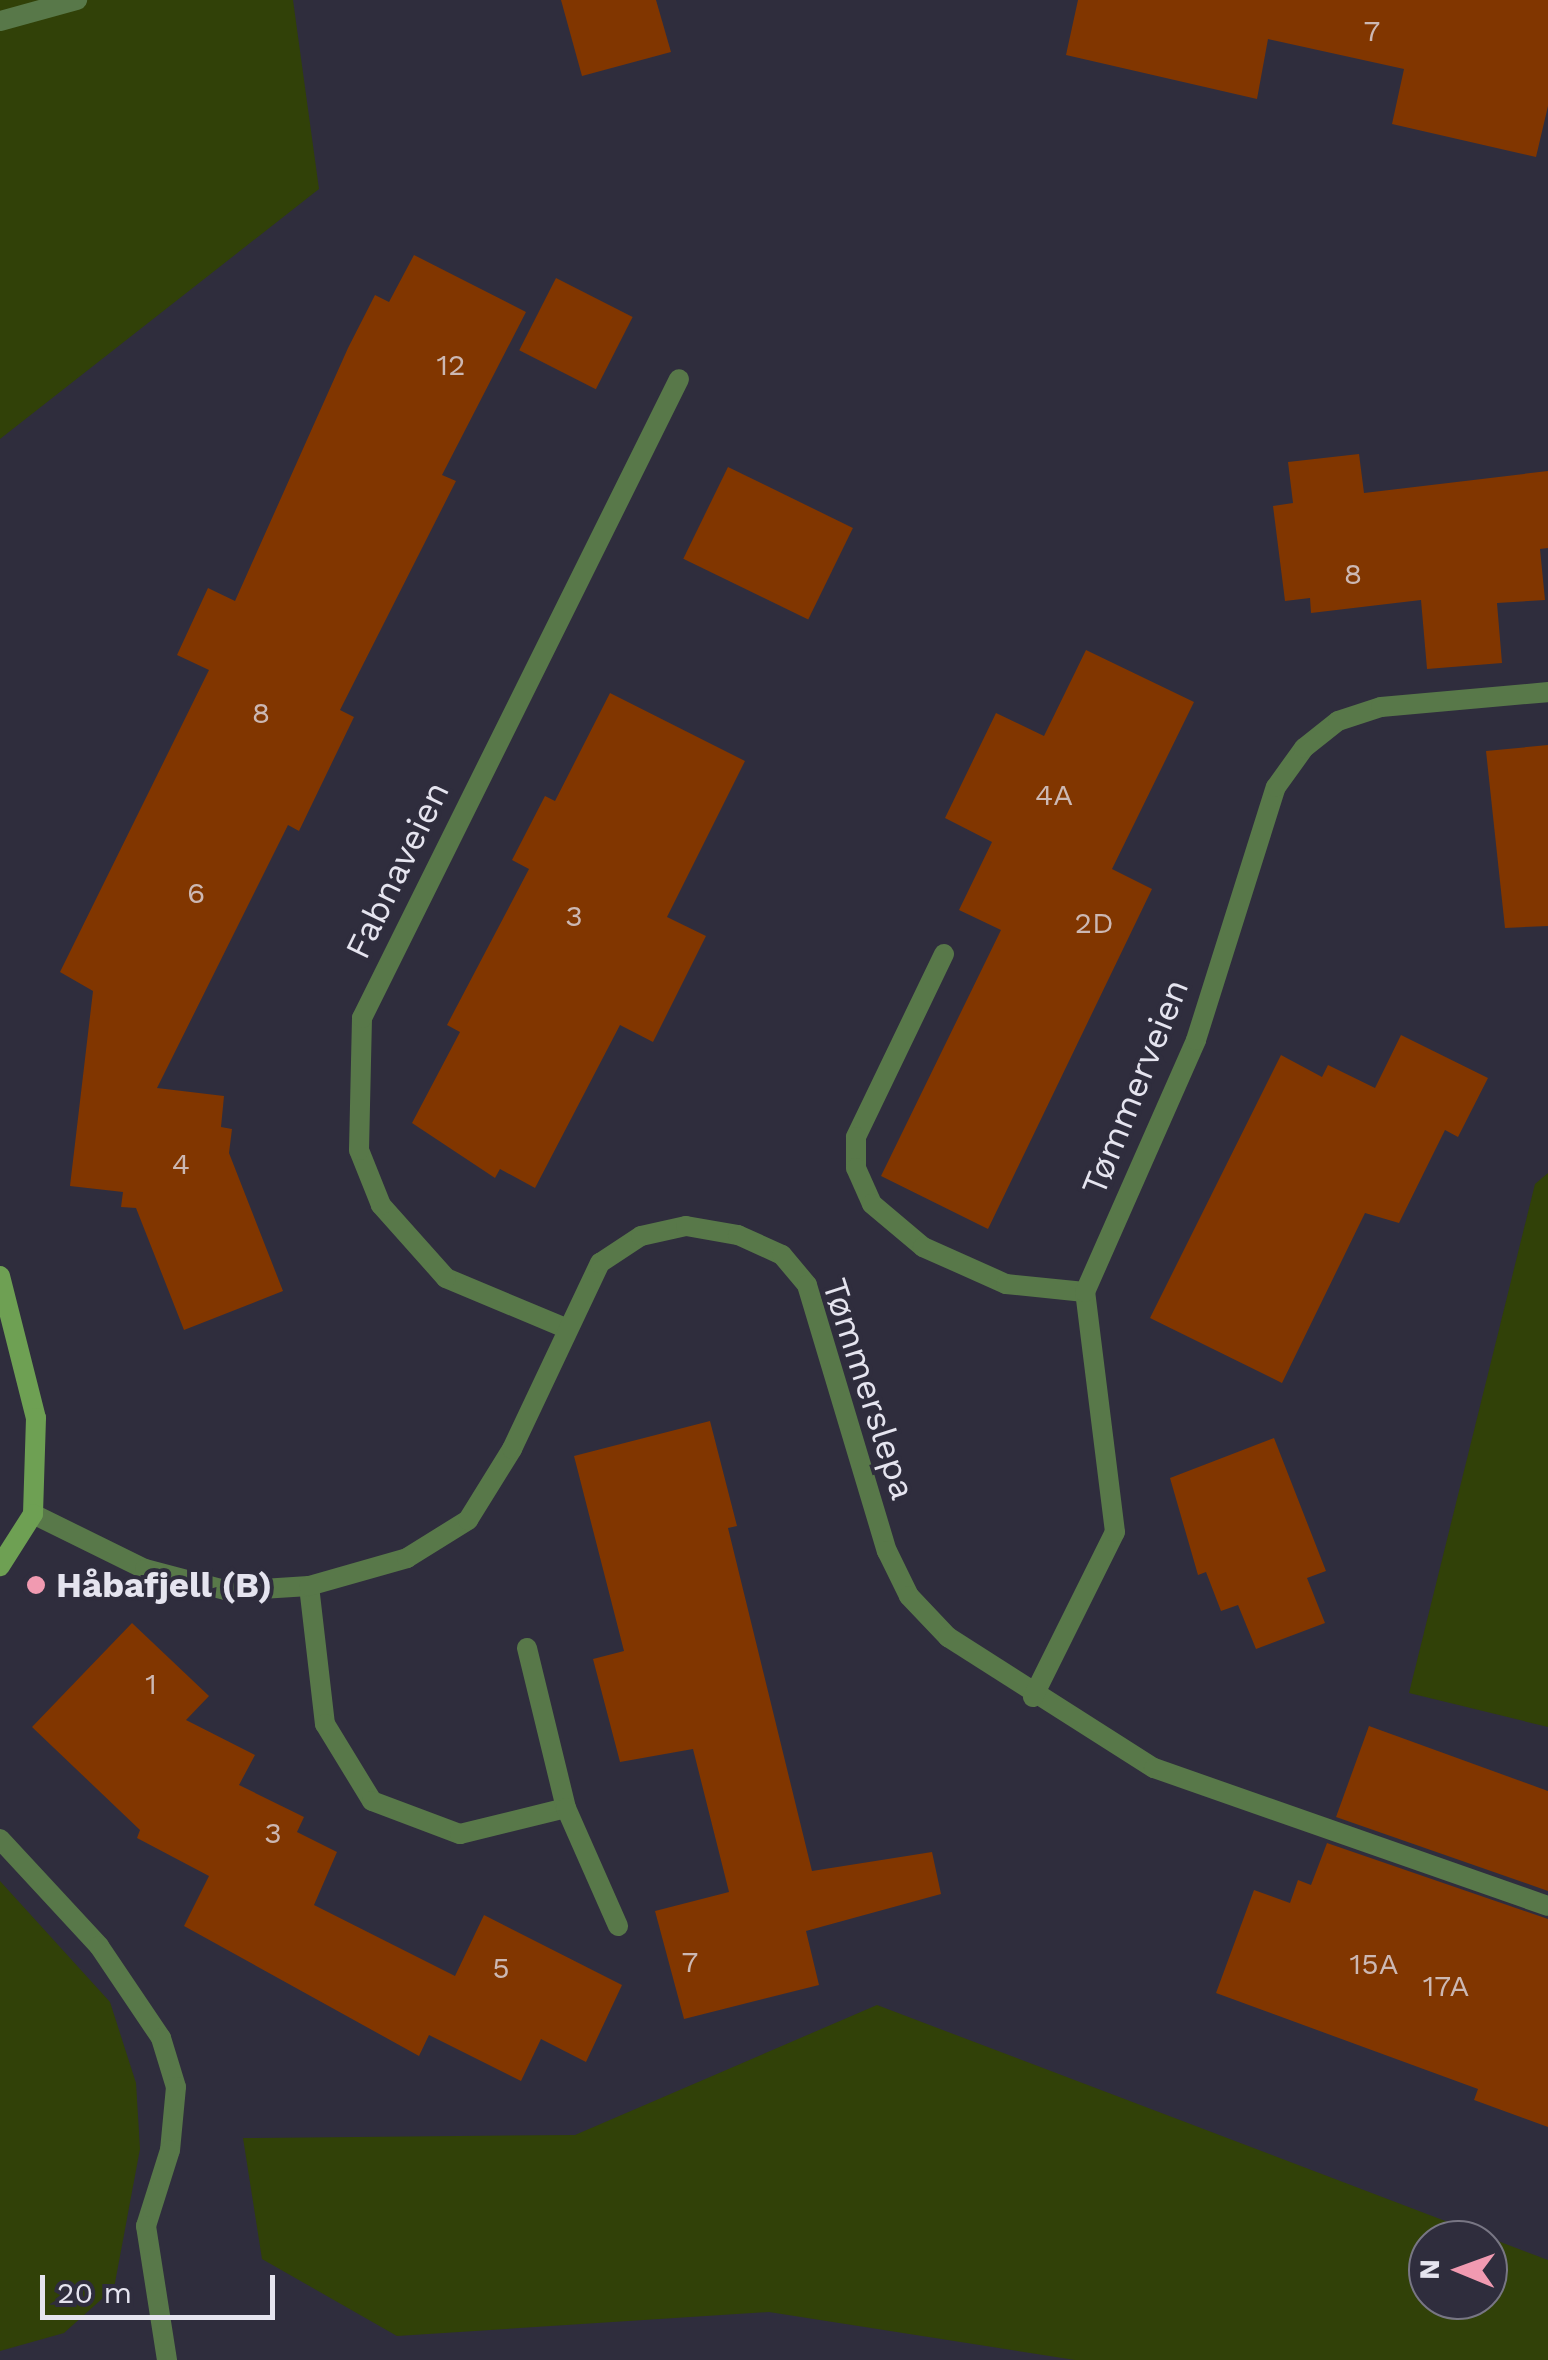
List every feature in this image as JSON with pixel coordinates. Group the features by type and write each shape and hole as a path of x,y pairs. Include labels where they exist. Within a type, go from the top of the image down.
{"street":[{"path":"0,22 77,0"},
{"name":"Fabnaveien","path":"563,1328 446,1278 381,1205 359,1150 362,1018 679,379"},
{"name":"Tømmerveien","path":"1085,1292 1196,1040 1276,787 1304,748 1338,721 1381,707 1548,692"},
{"path":"944,954 856,1137 856,1168 872,1204 923,1246 1006,1284 1085,1292 1115,1532 1033,1697"},
{"name":"Tømmerslepa","path":"33,1514 145,1569 212,1586 309,1586 407,1558 468,1520 512,1449 563,1328 600,1263 641,1236 686,1226 738,1234 782,1255 807,1286 887,1551 909,1596 948,1636 1033,1697 1154,1768 1548,1906"},
{"path":"0,1276 36,1418 33,1514 0,1566"},
{"path":"309,1586 325,1724 372,1802 460,1834 566,1808"},
{"path":"527,1648 566,1808 618,1926"},
{"path":"0,1838 99,1946 160,2038 176,2087 170,2150 146,2226 167,2360"}],"green space":[{"path":"0,0 293,0 319,189 0,439"},
{"path":"1548,1173 1548,1727 1409,1693 1535,1184"},
{"path":"0,1881 110,2002 136,2083 140,2149 114,2288 64,2333 0,2351"},
{"path":"877,2005 1443,2220 1408,2220 1408,2320 1508,2320 1508,2245 1548,2260 1548,2360 1075,2360 769,2312 397,2336 262,2259 243,2138 575,2135"}],"building":[{"path":"561,0 656,0 671,52 582,76"},
{"path":"1078,0 1548,0 1548,106 1536,157 1392,124 1404,69 1268,39 1257,99 1066,55"},
{"path":"414,255 526,312 442,475 456,481 340,710 354,717 299,831 288,825 157,1088 224,1096 221,1127 232,1129 229,1153 283,1291 184,1330 136,1208 121,1207 123,1192 70,1186 93,991 60,972 209,670 177,655 208,588 235,601 375,295 389,302"},
{"path":"556,278 633,317 596,389 519,350"},
{"path":"1359,454 1364,493 1548,471 1548,548 1540,549 1545,600 1497,603 1502,663 1427,669 1421,600 1311,613 1310,598 1285,601 1273,506 1293,503 1288,462"},
{"path":"728,467 853,528 808,620 683,559"},
{"path":"1086,650 1194,702 1112,869 1152,889 988,1229 881,1176 1001,930 959,910 992,842 945,818 996,713 1044,736"},
{"path":"610,693 745,761 667,917 706,936 653,1042 620,1025 535,1188 500,1169 495,1178 412,1123 460,1032 447,1025 529,869 512,860 545,796 555,801"},
{"path":"1548,745 1548,926 1505,928 1486,751"},
{"path":"1401,1035 1488,1078 1458,1137 1445,1130 1399,1223 1365,1213 1282,1383 1150,1318 1281,1055 1322,1077 1328,1065 1375,1088"},
{"path":"710,1421 737,1526 728,1528 812,1871 932,1852 941,1894 806,1931 819,1985 684,2019 655,1911 729,1892 693,1749 620,1762 593,1659 624,1651 574,1456"},
{"path":"1274,1438 1326,1571 1307,1578 1325,1623 1256,1649 1238,1605 1221,1611 1206,1572 1198,1575 1170,1478"},
{"path":"132,1623 209,1696 186,1720 255,1755 239,1785 304,1817 297,1832 337,1852 314,1905 455,1976 484,1915 622,1985 586,2062 541,2039 521,2081 429,2035 419,2056 184,1926 209,1876 137,1838 140,1830 32,1727"},
{"path":"1369,1726 1548,1791 1548,1891 1336,1817"},
{"path":"1327,1843 1548,1919 1548,2127 1474,2100 1478,2089 1216,1993 1254,1890 1290,1903 1298,1880 1311,1885"}],"place":[{"name":"Håbafjell (B)","path":"36,1585"}]}
